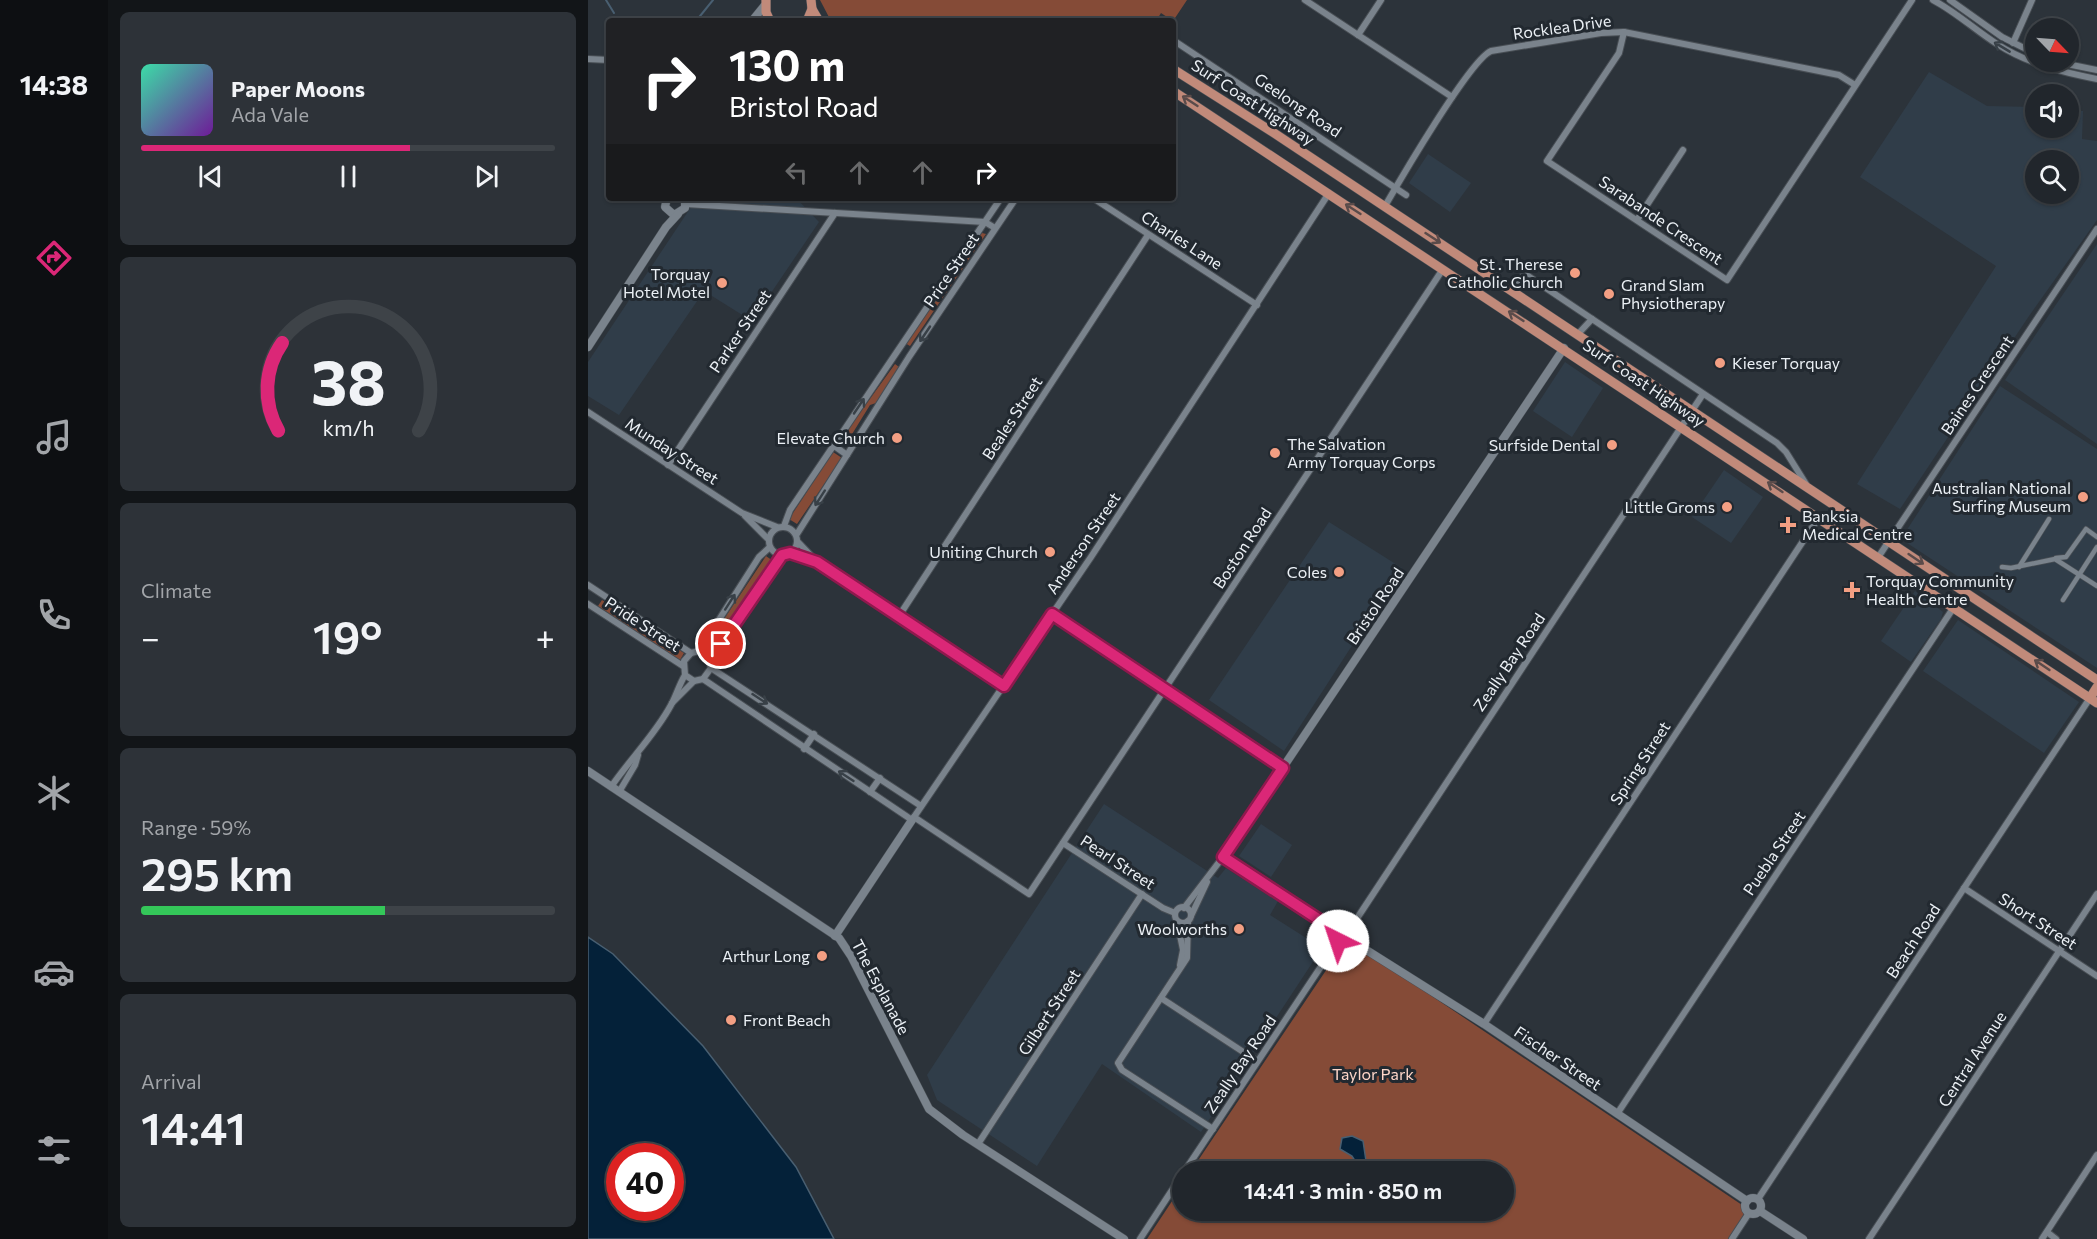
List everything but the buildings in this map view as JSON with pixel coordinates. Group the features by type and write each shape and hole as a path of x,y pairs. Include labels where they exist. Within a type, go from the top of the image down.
{"main road":[{"path":"766,2 769,18"},
{"path":"811,4 818,18"},
{"name":"Surf Coast Highway","path":"1176,71 1385,206 2097,680"},
{"name":"Surf Coast Highway","path":"1176,93 1444,268 2093,700"},
{"path":"1329,193 1340,177"},
{"path":"1376,224 1385,206"},
{"path":"1564,348 1578,334"},
{"path":"2093,700 2097,687"}],"street":[{"path":"1305,0 1452,98"},
{"path":"1358,35 1381,0"},
{"name":"Sarabande Crescent","path":"1624,32 1619,53 1546,161 1727,280 1912,0"},
{"path":"1933,0 2019,56 2056,70 2097,79"},
{"path":"1950,0 2025,49"},
{"path":"2013,43 2032,0"},
{"path":"754,18 766,2"},
{"name":"Rocklea Drive","path":"1385,206 1452,98 1480,58 1491,51 1601,33 1624,32 1839,75 1855,85"},
{"name":"Geelong Road","path":"1176,42 1406,195"},
{"path":"588,59 606,60"},
{"path":"2079,66 2097,70"},
{"path":"1637,220 1683,150"},
{"name":"Anderson Street","path":"835,936 1052,614 1329,193"},
{"path":"666,201 666,227"},
{"path":"588,347 685,201 985,222 995,228"},
{"name":"Price Street","path":"699,651 897,349 944,286 999,201"},
{"name":"Price Street","path":"790,553 847,455 909,357 1014,201"},
{"name":"Charles Lane","path":"1097,201 1257,305"},
{"path":"665,207 670,213 678,214"},
{"name":"Parker Street","path":"668,465 835,213"},
{"name":"Baines Crescent","path":"1879,556 2097,229"},
{"name":"Beales Street","path":"899,616 1148,235"},
{"name":"Boston Road","path":"1063,843 1444,268"},
{"path":"1513,291 1522,277 1528,276 1776,443 1786,452 1810,489"},
{"path":"1578,334 1592,319"},
{"name":"Bristol Road","path":"1185,908 1223,857 1564,348"},
{"path":"897,349 909,357"},
{"path":"1692,410 1703,394"},
{"name":"Zeally Bay Road","path":"1350,929 1692,410"},
{"name":"Munday Street","path":"588,412 742,513 781,527"},
{"path":"833,446 847,455"},
{"name":"Munday Street","path":"742,513 770,543"},
{"name":"Spring Street","path":"1484,1024 1819,517"},
{"path":"2019,567 2049,519"},
{"path":"781,527 792,528 797,538 817,562"},
{"path":"2002,567 2019,567 2066,557 2086,529 2097,537"},
{"path":"770,543 782,555"},
{"path":"2063,600 2097,547"},
{"path":"703,679 710,664 782,555 790,553 817,562 1004,686"},
{"path":"2055,559 2097,586"},
{"name":"Pride Street","path":"588,585 691,653"},
{"name":"Pride Street","path":"599,592 589,605 682,666"},
{"name":"Puebla Street","path":"1617,1114 1954,606"},
{"path":"1052,614 1283,768"},
{"path":"694,681 685,675 682,666 691,653 699,651 710,664 921,806"},
{"path":"619,792 635,765 638,754 672,703 685,675"},
{"path":"672,703 694,681 703,679 804,749 913,819"},
{"name":"Beach Road","path":"1758,1199 1964,888 2093,700"},
{"path":"804,749 814,734"},
{"path":"611,787 630,760 638,754"},
{"name":"The Esplanade","path":"588,771 835,936 851,956 929,1109 978,1144 1124,1239"},
{"path":"870,792 880,778"},
{"name":"Pearl Street","path":"913,819 1029,894 1063,843 1175,913"},
{"path":"1223,857 1338,932 1340,943 1346,945 1352,941 1353,933 1350,929 1344,928 1338,932"},
{"name":"Bristol Road","path":"1208,878 1204,892 1189,919 1188,955 1118,1063 1122,1070 1213,1129"},
{"name":"Short Street","path":"1964,888 2097,976"},
{"name":"Gilbert Street","path":"978,1144 1142,894"},
{"name":"Central Avenue","path":"1869,1239 2097,894"},
{"path":"1175,913 1179,908 1185,908 1189,919 1178,921"},
{"name":"Bristol Road","path":"1175,913 1183,950 1176,974"},
{"name":"Fischer Street","path":"1352,941 1484,1024 1747,1201"},
{"name":"Zeally Bay Road","path":"1191,1161 1257,1061 1340,943"},
{"path":"1161,998 1257,1061"},
{"path":"2042,1239 2097,1155"},
{"name":"Zeally Bay Road","path":"1140,1239 1172,1190"},
{"path":"1752,1198 1758,1199 1762,1204 1760,1211 1755,1214 1749,1213 1745,1208 1747,1201 1752,1198"},
{"path":"1760,1211 1803,1239"},
{"path":"1732,1239 1749,1213"},
{"path":"2047,1232 2056,1239"}],"shaded area":[{"path":"1929,72 1987,106 2025,107 2025,138 2079,138 2079,111 2083,111 2082,139 2097,141 2097,220 2029,316 1900,509 1857,484 1996,266 1860,177"},
{"path":"1428,154 1471,183 1450,212 1409,183"},
{"path":"695,201 799,201 819,222 752,321 704,291 619,415 588,396 588,362"},
{"path":"2097,244 2097,444 2005,380"},
{"path":"1565,362 1603,388 1572,437 1533,411"},
{"path":"2000,386 2097,449 2097,668 1901,539"},
{"name":"Little Groms","path":"1724,470 1763,497 1731,543 1692,517"},
{"path":"1329,522 1402,568 1284,751 1209,700"},
{"path":"1915,591 1943,612 1941,619 1911,662 1881,641"},
{"path":"1958,620 2079,702 2044,753 1923,671"},
{"path":"1104,804 1218,878 1226,868 1278,901 1270,915 1322,948 1201,1132 1102,1064 1037,1166 937,1100 927,1075"},
{"path":"1261,824 1292,845 1271,877 1239,856"}],"green space":[{"path":"820,0 1187,0 1175,18 1168,18 1161,13 1158,18 829,18"},
{"path":"982,233 986,234 910,346 905,343"},
{"path":"895,364 899,367 876,403 870,405 849,439 853,441 848,447 839,442"},
{"path":"833,452 842,458 797,524 789,519"},
{"path":"766,556 773,561 715,648 708,643"},
{"path":"602,600 684,653 680,660 598,606"},
{"name":"Taylor Park","path":"1355,948 1368,953 1742,1205 1744,1215 1728,1239 1147,1239 1172,1201 1172,1221 1514,1221 1514,1161 1198,1161 1337,954 1345,949"}],"water":[{"path":"588,937 613,954 703,1046 796,1167 834,1239 588,1239"},
{"path":"1352,1136 1363,1141 1366,1161 1355,1161 1352,1156 1340,1149 1342,1138"}],"waterway":[{"path":"606,0 614,13"},
{"path":"698,18 713,0"}],"place":[{"name":"St . Therese Catholic Church","path":"1575,273"},
{"name":"Torquay Hotel Motel","path":"722,283"},
{"name":"Grand Slam Physiotherapy","path":"1609,294"},
{"name":"Kieser Torquay","path":"1720,363"},
{"name":"Elevate Church","path":"897,438"},
{"name":"Surfside Dental","path":"1612,445"},
{"name":"The Salvation Army Torquay Corps","path":"1275,453"},
{"name":"Australian National Surfing Museum","path":"2083,497"},
{"name":"Little Groms","path":"1727,507"},
{"name":"Banksia Medical Centre","path":"1788,525"},
{"name":"Uniting Church","path":"1050,552"},
{"name":"Coles","path":"1339,572"},
{"name":"Torquay Community Health Centre","path":"1852,590"},
{"name":"Woolworths","path":"1239,929"},
{"name":"Arthur Long","path":"822,956"},
{"name":"Front Beach","path":"731,1020"}],"route":[{"path":"721,644 771,569 782,555 790,553 817,562 1004,686 1052,614 1283,768 1223,857 1338,932 1338,941"}]}
